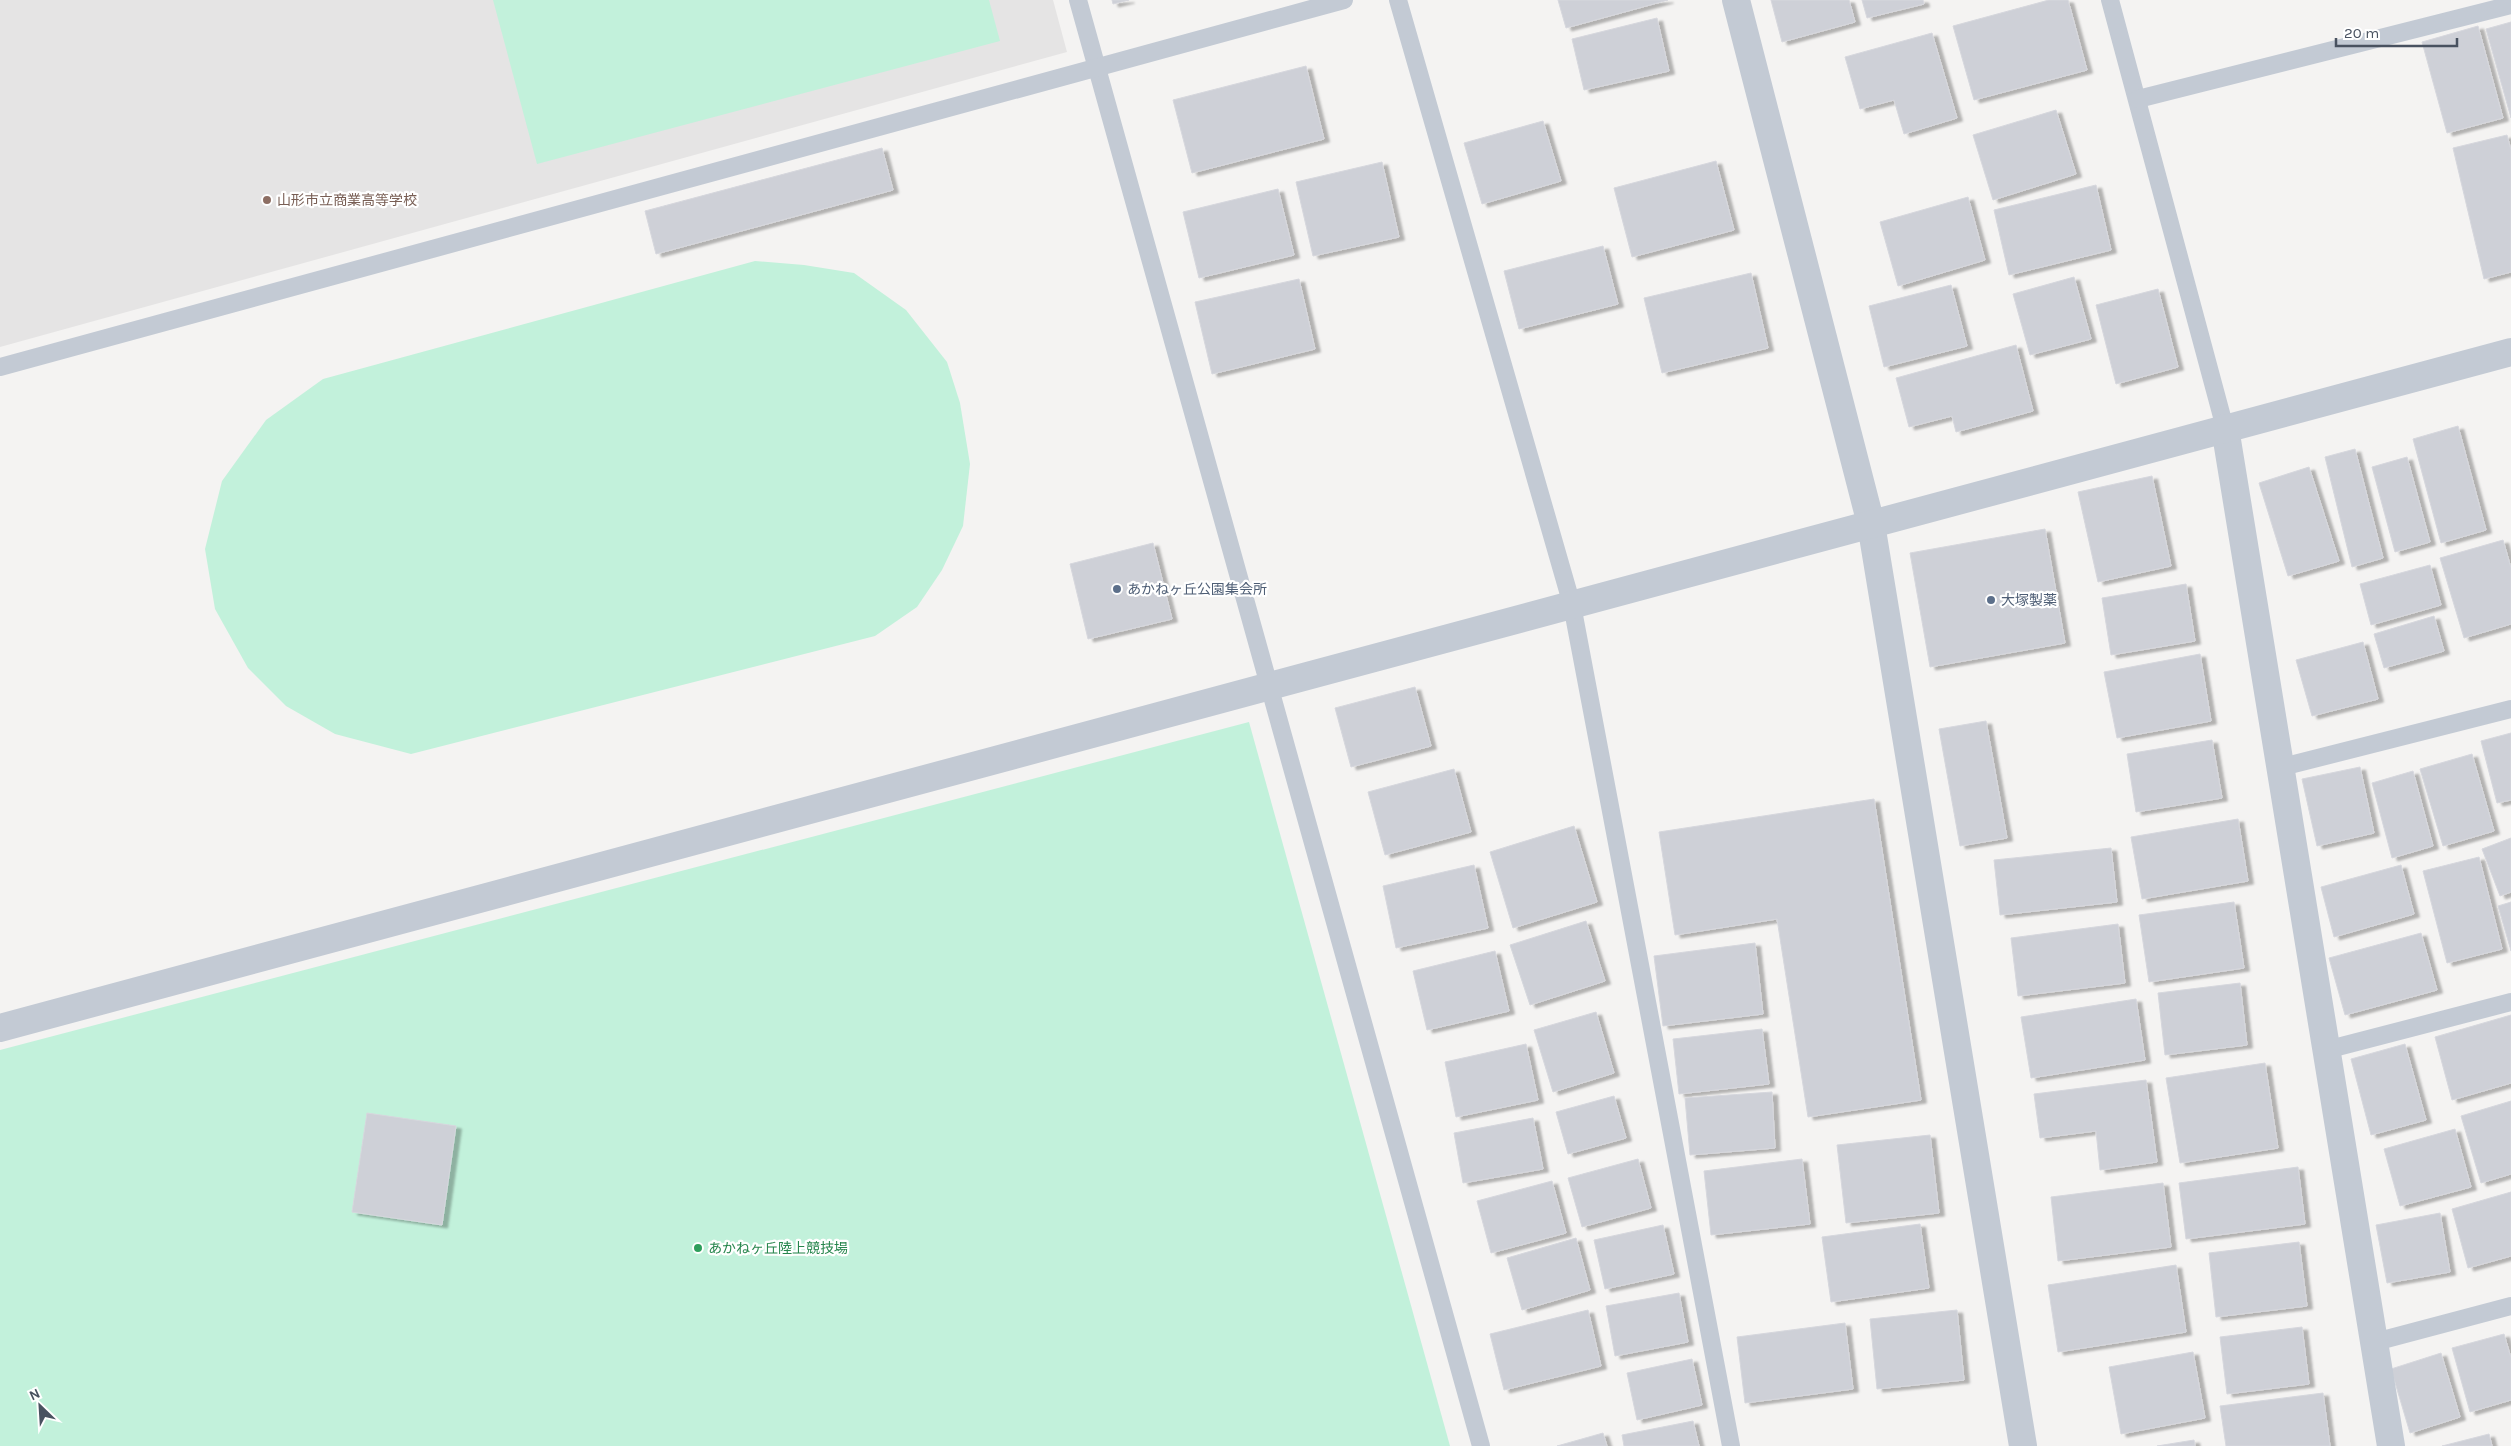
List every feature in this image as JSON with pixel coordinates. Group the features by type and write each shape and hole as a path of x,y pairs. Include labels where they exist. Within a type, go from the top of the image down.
{"street":[{"path":"1736,0 1871,524 2023,1446"},
{"path":"0,1028 1267,685 1572,605 2511,352"},
{"path":"2225,428 2282,767 2391,1446"}],"lane":[{"path":"1078,0 1480,1446"},
{"path":"0,367 1344,0"},
{"path":"1398,0 1572,605 1731,1446"},
{"path":"2110,0 2225,428"},
{"path":"2138,99 2511,5"},
{"path":"2282,767 2511,709"},
{"path":"2326,1050 2511,1002"},
{"path":"2375,1342 2511,1306"}],"shaded area":[{"name":"山形市立商業高等学校","path":"0,0 1053,0 1067,52 0,347"}],"green space":[{"path":"493,0 989,0 1000,41 537,164"},
{"path":"755,261 804,265 854,273 906,310 947,362 960,403 970,464 963,526 942,570 917,607 875,636 411,754 335,734 286,706 248,668 215,609 205,549 222,481 266,420 323,379"},
{"name":"あかねヶ丘陸上競技場","path":"1249,722 1450,1446 0,1446 0,1050"}],"building":[{"path":"1112,0 1129,0 1113,4"},
{"path":"1558,0 1668,0 1566,28"},
{"path":"1771,0 1849,0 1855,22 1782,42"},
{"path":"1862,0 1923,0 1924,4 1867,18"},
{"path":"2049,0 2068,0 2087,70 1974,100 1953,26"},
{"path":"1657,18 1669,71 1584,90 1572,39"},
{"path":"2511,22 2511,118 2486,29"},
{"path":"2478,26 2503,118 2447,133 2422,42"},
{"path":"1932,33 1957,118 1904,134 1894,100 1860,109 1845,57"},
{"path":"1306,66 1324,139 1192,173 1173,100"},
{"path":"2056,110 2076,174 1993,200 1973,135"},
{"path":"1543,121 1561,181 1482,204 1464,143"},
{"path":"2507,135 2511,150 2511,272 2484,279 2453,148"},
{"path":"882,148 893,190 656,254 645,211"},
{"path":"1716,161 1734,230 1632,257 1614,188"},
{"path":"1382,162 1399,237 1313,256 1296,182"},
{"path":"2096,185 2111,250 2009,275 1994,210"},
{"path":"1278,189 1294,255 1199,278 1183,212"},
{"path":"1968,197 1985,260 1898,286 1880,222"},
{"path":"1603,246 1618,304 1519,329 1504,271"},
{"path":"1751,273 1768,348 1662,373 1644,298"},
{"path":"2074,277 2091,339 2030,355 2013,294"},
{"path":"1299,279 1315,349 1212,374 1195,302"},
{"path":"1951,285 1967,346 1884,367 1869,306"},
{"path":"2158,289 2178,367 2116,384 2096,305"},
{"path":"2016,345 2033,411 1956,432 1952,416 1909,427 1896,378"},
{"path":"2458,426 2486,530 2441,543 2413,439"},
{"path":"2355,449 2383,558 2352,567 2325,457"},
{"path":"2407,457 2430,542 2395,552 2372,467"},
{"path":"2309,467 2339,561 2288,576 2259,483"},
{"path":"2152,476 2171,566 2098,582 2078,492"},
{"path":"2045,529 2065,643 1930,667 1910,553"},
{"path":"2503,540 2511,568 2511,624 2464,638 2440,558"},
{"path":"1153,543 1172,619 1088,639 1070,564"},
{"path":"2430,565 2441,605 2371,625 2360,584"},
{"path":"2186,584 2195,641 2111,655 2102,598"},
{"path":"2434,616 2444,651 2384,668 2374,634"},
{"path":"2363,642 2378,699 2312,716 2296,660"},
{"path":"2200,654 2211,721 2117,738 2104,672"},
{"path":"1415,687 1431,746 1351,767 1335,708"},
{"path":"1986,721 2007,838 1960,846 1939,729"},
{"path":"2511,733 2511,800 2497,803 2481,741"},
{"path":"2212,740 2222,798 2136,812 2127,754"},
{"path":"2472,754 2494,831 2443,846 2420,769"},
{"path":"2360,767 2374,833 2317,846 2302,779"},
{"path":"1454,769 1471,832 1385,855 1368,792"},
{"path":"2413,771 2433,846 2392,858 2372,783"},
{"path":"1874,799 1921,1100 1808,1117 1777,919 1675,935 1659,832"},
{"path":"2238,819 2248,881 2142,899 2131,837"},
{"path":"1574,826 1597,902 1513,928 1490,852"},
{"path":"2511,838 2511,892 2500,896 2482,849"},
{"path":"2111,848 2117,902 2000,915 1994,860"},
{"path":"2479,857 2502,949 2447,963 2423,871"},
{"path":"1474,865 1488,928 1396,948 1383,886"},
{"path":"2401,865 2414,914 2334,937 2321,887"},
{"path":"2234,902 2244,968 2149,982 2139,915"},
{"path":"2511,902 2511,951 2498,906"},
{"path":"1586,921 1605,981 1530,1005 1510,945"},
{"path":"2118,924 2125,983 2018,996 2011,938"},
{"path":"2421,933 2437,990 2345,1015 2329,958"},
{"path":"1755,943 1763,1014 1663,1026 1654,956"},
{"path":"1495,951 1509,1011 1427,1030 1413,971"},
{"path":"2240,983 2247,1045 2165,1055 2158,993"},
{"path":"2136,999 2145,1060 2031,1078 2021,1017"},
{"path":"1596,1012 1614,1073 1553,1092 1534,1030"},
{"path":"2511,1015 2511,1083 2452,1100 2435,1037"},
{"path":"1762,1029 1769,1084 1679,1094 1673,1039"},
{"path":"1526,1044 1538,1100 1456,1117 1445,1062"},
{"path":"2405,1044 2426,1120 2371,1135 2351,1059"},
{"path":"2265,1063 2278,1148 2180,1163 2166,1078"},
{"path":"2146,1080 2157,1162 2100,1170 2096,1131 2040,1138 2034,1094"},
{"path":"1772,1092 1775,1148 1690,1155 1685,1098"},
{"path":"1614,1096 1626,1138 1568,1154 1556,1112"},
{"path":"2511,1101 2511,1174 2481,1183 2461,1116"},
{"path":"367,1113 456,1126 442,1225 352,1212"},
{"path":"1533,1118 1543,1169 1463,1183 1454,1133"},
{"path":"2455,1129 2471,1187 2400,1206 2384,1149"},
{"path":"1930,1135 1939,1213 1846,1223 1837,1145"},
{"path":"1638,1159 1651,1208 1582,1227 1568,1178"},
{"path":"1802,1159 1810,1224 1711,1235 1704,1171"},
{"path":"2298,1167 2305,1224 2186,1239 2179,1183"},
{"path":"1552,1181 1566,1233 1491,1253 1477,1201"},
{"path":"2163,1183 2171,1247 2058,1261 2051,1197"},
{"path":"2511,1192 2511,1256 2468,1268 2452,1209"},
{"path":"2440,1213 2450,1272 2387,1283 2376,1225"},
{"path":"1920,1224 1929,1288 1831,1302 1822,1237"},
{"path":"1663,1225 1674,1274 1605,1289 1594,1240"},
{"path":"1576,1238 1590,1290 1522,1310 1507,1258"},
{"path":"2299,1242 2307,1306 2216,1317 2209,1253"},
{"path":"2176,1265 2186,1332 2058,1352 2048,1285"},
{"path":"1679,1293 1688,1342 1615,1356 1606,1306"},
{"path":"1588,1310 1601,1366 1504,1390 1490,1334"},
{"path":"1957,1310 1964,1380 1877,1389 1870,1319"},
{"path":"1845,1323 1853,1389 1745,1403 1737,1337"},
{"path":"2302,1327 2309,1384 2227,1394 2220,1337"},
{"path":"2504,1334 2511,1358 2511,1400 2470,1412 2452,1348"},
{"path":"2193,1352 2205,1418 2121,1434 2109,1367"},
{"path":"2441,1353 2460,1417 2410,1433 2391,1369"},
{"path":"1692,1359 1702,1405 1637,1420 1627,1373"},
{"path":"2323,1393 2330,1446 2226,1446 2220,1406"},
{"path":"1693,1421 1699,1446 1624,1446 1622,1435"},
{"path":"1603,1433 1607,1446 1557,1446"},
{"path":"2489,1434 2492,1446 2442,1446"},
{"path":"2194,1440 2195,1446 2157,1446"}],"place":[{"name":"山形市立商業高等学校","path":"267,200"},
{"name":"あかねヶ丘公園集会所","path":"1117,589"},
{"name":"大塚製薬","path":"1991,600"},
{"name":"あかねヶ丘陸上競技場","path":"698,1248"}]}
